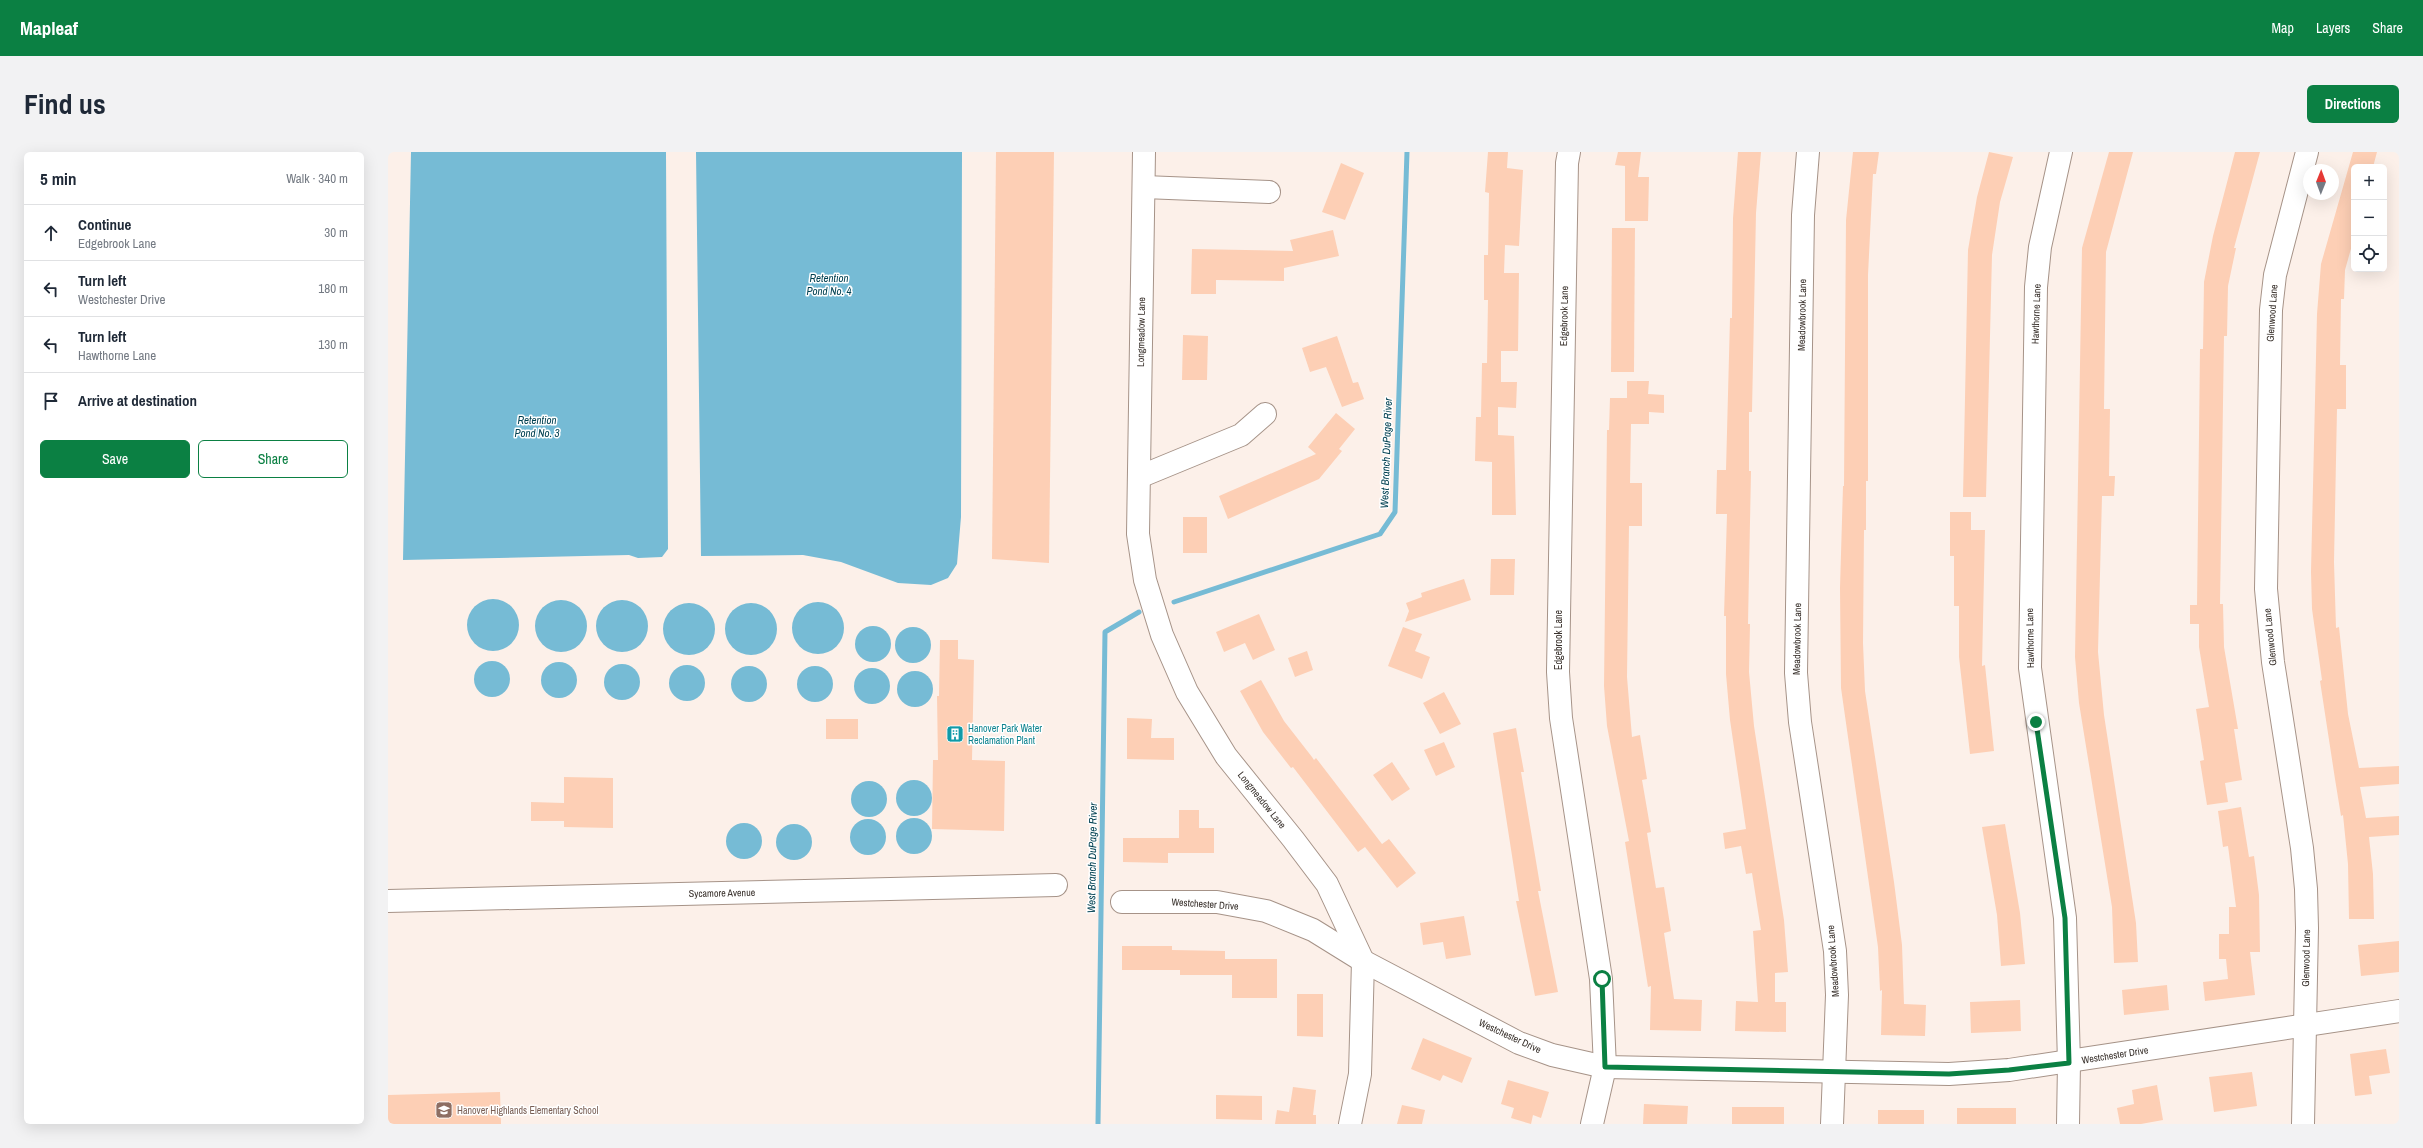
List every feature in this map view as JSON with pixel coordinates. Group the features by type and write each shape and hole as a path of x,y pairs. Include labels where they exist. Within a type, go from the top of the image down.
{"street":[{"name":"Longmeadow Lane","path":"1144,152 1138,534 1145,580 1162,635 1187,692 1226,756 1327,884 1363,961 1360,1074 1350,1124"},
{"name":"Edgebrook Lane","path":"1569,152 1567,171 1558,672 1561,718 1602,979 1605,1067 1592,1124"},
{"name":"Meadowbrook Lane","path":"1808,152 1803,215 1796,673 1800,722 1835,952 1835,1071 1832,1124"},
{"name":"Hawthorne Lane","path":"2061,152 2040,247 2036,287 2029,637 2030,668 2036,722 2065,918 2069,1063 2068,1124"},
{"name":"Glenwood Lane","path":"2303,1124 2306,889 2302,848 2272,662 2266,589 2271,310 2275,275 2307,152"},
{"path":"1144,187 1269,192"},
{"path":"1139,477 1241,435 1265,414"},
{"name":"Sycamore Avenue","path":"388,901 1056,885"},
{"name":"Westchester Drive","path":"1122,902 1217,902 1266,911 1313,930 1363,961 1519,1043 1552,1055 1605,1067 1949,1074 2009,1070 2069,1063 2305,1024 2399,1011"}],"water":[{"name":"Retention Pond No. 3","path":"411,152 666,152 668,549 662,557 638,558 629,555 403,560"},
{"name":"Retention Pond No. 4","path":"696,152 962,152 961,517 957,564 948,578 931,585 898,583 841,562 803,555 701,556"},
{"path":"488,599 498,599 508,603 515,610 519,620 519,630 515,640 508,647 498,651 488,651 478,647 471,640 467,630 467,620 471,610 478,603"},
{"path":"556,600 566,600 576,604 583,611 587,621 587,631 583,641 576,648 566,652 556,652 546,648 539,641 535,631 535,621 539,611 546,604"},
{"path":"617,600 627,600 637,604 644,611 648,621 648,631 644,641 637,648 627,652 617,652 607,648 600,641 596,631 596,621 600,611 607,604"},
{"path":"813,602 823,602 833,606 840,613 844,623 844,633 840,643 833,650 823,654 813,654 803,650 796,643 792,633 792,623 796,613 803,606"},
{"path":"684,603 694,603 704,607 711,614 715,624 715,634 711,644 704,651 694,655 684,655 674,651 667,644 663,634 663,624 667,614 674,607"},
{"path":"746,603 756,603 766,607 773,614 777,624 777,634 773,644 766,651 756,655 746,655 736,651 729,644 725,634 725,624 729,614 736,607"},
{"path":"877,626 886,631 890,637 890,651 886,657 877,662 869,662 860,657 856,651 855,640 860,631 866,627"},
{"path":"917,627 926,632 930,638 930,652 926,658 917,663 909,663 900,658 896,652 895,641 900,632 906,628"},
{"path":"496,661 505,666 509,672 509,686 505,692 496,697 488,697 479,692 475,686 474,675 479,666 485,662"},
{"path":"563,662 572,667 576,673 576,687 572,693 563,698 555,698 546,693 542,687 541,676 546,667 552,663"},
{"path":"626,664 635,669 639,675 639,689 635,695 626,700 618,700 609,695 605,689 604,678 609,669 615,665"},
{"path":"691,665 700,670 704,676 704,690 700,696 691,701 683,701 674,696 670,690 669,679 674,670 680,666"},
{"path":"753,666 762,671 766,677 766,691 762,697 753,702 745,702 736,697 732,691 731,680 736,671 742,667"},
{"path":"819,666 828,671 832,677 832,691 828,697 819,702 811,702 802,697 798,691 797,680 802,671 808,667"},
{"path":"876,668 885,673 889,679 889,693 885,699 876,704 868,704 859,699 855,693 854,682 859,673 865,669"},
{"path":"919,671 928,676 932,682 932,696 928,702 919,707 911,707 902,702 898,696 897,685 902,676 908,672"},
{"path":"918,780 927,785 931,791 931,805 927,811 918,816 910,816 901,811 897,805 896,794 901,785 907,781"},
{"path":"873,781 882,786 886,792 886,806 882,812 873,817 865,817 856,812 852,806 851,795 856,786 862,782"},
{"path":"918,818 927,823 931,829 931,843 927,849 918,854 910,854 901,849 897,843 896,832 901,823 907,819"},
{"path":"872,819 881,824 885,830 885,844 881,850 872,855 864,855 855,850 851,844 850,833 855,824 861,820"},
{"path":"748,823 757,828 761,834 761,848 757,854 748,859 740,859 731,854 727,848 726,837 731,828 737,824"},
{"path":"798,824 807,829 811,835 811,849 807,855 798,860 790,860 781,855 777,849 776,838 781,829 787,825"}],"building":[{"path":"996,152 1054,152 1049,563 992,559"},
{"path":"1488,152 1508,152 1507,168 1523,170 1519,246 1505,245 1504,273 1519,273 1518,351 1501,351 1501,382 1517,382 1516,408 1498,407 1498,435 1514,436 1516,515 1492,515 1492,462 1475,461 1476,417 1481,417 1482,363 1487,363 1488,300 1484,300 1484,255 1488,255 1489,193 1485,192"},
{"path":"1618,152 1641,152 1638,177 1649,177 1648,221 1625,221 1625,166 1615,165"},
{"path":"1738,152 1761,152 1756,213 1752,412 1749,412 1749,471 1751,471 1748,624 1750,624 1749,672 1754,726 1784,920 1788,972 1775,973 1775,1002 1786,1002 1786,1032 1735,1031 1736,1001 1758,1002 1753,931 1761,930 1752,873 1746,874 1741,846 1725,849 1723,833 1746,829 1730,720 1726,674 1726,616 1724,616 1727,514 1716,514 1717,470 1726,470 1730,318 1732,318 1733,218"},
{"path":"1853,152 1879,152 1876,174 1873,174 1868,275 1868,481 1866,481 1866,530 1864,530 1863,643 1865,691 1902,945 1904,1004 1926,1005 1925,1036 1881,1035 1882,990 1880,991 1878,947 1841,688 1840,588 1844,486 1846,220"},
{"path":"1989,152 2013,157 2000,202 1992,255 1986,497 1963,497 1968,250 1977,197"},
{"path":"2109,152 2133,152 2106,252 2104,409 2110,409 2109,476 2115,476 2114,496 2102,496 2098,652 2104,715 2136,923 2138,962 2114,963 2112,907 2079,703 2075,657 2082,248"},
{"path":"2235,152 2260,152 2234,248 2236,248 2228,286 2227,336 2224,336 2220,604 2223,604 2224,647 2238,729 2234,729 2242,780 2225,783 2228,802 2207,805 2200,761 2204,760 2196,709 2209,707 2199,647 2199,624 2190,624 2190,605 2197,605 2200,349 2203,349 2204,282 2213,236"},
{"path":"2353,152 2377,152 2374,164 2351,164 2351,249 2345,270 2344,299 2341,299 2340,365 2346,365 2346,409 2337,409 2334,562 2336,628 2339,627 2348,714 2359,768 2399,766 2399,784 2360,787 2366,818 2399,816 2399,835 2369,837 2373,874 2374,919 2349,919 2348,864 2343,815 2341,816 2320,681 2322,680 2312,609 2311,572 2317,314 2321,264"},
{"path":"1341,163 1364,173 1345,220 1322,212"},
{"path":"1612,228 1635,228 1634,372 1611,372"},
{"path":"1333,230 1339,256 1284,268 1284,281 1216,280 1216,294 1191,294 1192,249 1293,251 1290,240"},
{"path":"1183,335 1208,336 1207,380 1182,380"},
{"path":"1337,336 1353,383 1358,382 1364,399 1342,407 1326,367 1310,372 1302,348"},
{"path":"1627,381 1649,381 1648,394 1664,395 1664,413 1649,412 1649,424 1631,424 1630,483 1642,483 1642,526 1629,526 1627,677 1632,737 1640,735 1647,779 1642,780 1651,832 1647,833 1656,888 1664,887 1671,931 1664,933 1674,999 1702,1000 1701,1031 1650,1030 1651,986 1648,987 1625,842 1629,841 1607,726 1604,686 1607,430 1609,430 1610,398 1627,398"},
{"path":"1336,413 1355,429 1339,449 1342,451 1319,479 1228,519 1219,496 1316,454 1308,447"},
{"path":"1950,512 1971,512 1971,530 1985,530 1982,666 1985,665 1994,751 1970,754 1959,657 1959,606 1954,606 1954,556 1950,556"},
{"path":"1183,517 1207,517 1207,553 1183,553"},
{"path":"1491,559 1515,559 1514,595 1490,595"},
{"path":"1464,579 1471,600 1405,622 1409,611 1406,603 1422,597 1421,593"},
{"path":"1259,614 1275,650 1253,660 1245,643 1224,652 1216,632"},
{"path":"1403,627 1422,634 1415,651 1430,657 1422,679 1388,666"},
{"name":"Hanover Park Water Reclamation Plant","path":"940,640 958,640 958,659 974,660 972,760 1005,761 1004,831 932,829 933,760 938,760 937,696 939,696"},
{"path":"1307,651 1313,670 1295,677 1288,658"},
{"path":"1261,680 1284,721 1314,760 1316,758 1382,844 1389,839 1416,873 1397,888 1365,847 1358,852 1293,767 1291,768 1263,732 1240,691"},
{"path":"1444,692 1461,724 1440,734 1423,703"},
{"path":"1127,718 1152,719 1151,738 1174,738 1174,760 1127,759"},
{"path":"826,719 858,719 858,739 826,739"},
{"path":"1516,728 1524,772 1521,772 1541,891 1538,891 1558,992 1535,996 1516,901 1519,901 1493,733"},
{"path":"1444,742 1455,767 1436,776 1424,750"},
{"path":"1392,762 1410,789 1392,801 1373,775"},
{"path":"564,777 613,778 613,828 564,827 564,821 531,821 531,802 564,803"},
{"path":"2241,807 2249,857 2254,856 2259,895 2260,952 2250,952 2255,995 2205,1001 2203,982 2228,979 2226,959 2219,959 2219,934 2229,934 2229,907 2236,907 2228,846 2223,847 2218,811"},
{"path":"1179,810 1199,810 1199,828 1214,828 1214,853 1168,853 1168,863 1123,862 1123,838 1179,838"},
{"path":"2005,824 2020,913 2025,964 2001,966 1997,915 1982,827"},
{"path":"1464,916 1471,955 1446,959 1443,942 1423,945 1420,923"},
{"path":"2399,941 2399,972 2361,976 2358,945"},
{"path":"1122,946 1172,946 1172,950 1225,951 1225,959 1277,959 1277,998 1232,998 1232,975 1180,975 1180,970 1122,970"},
{"path":"2167,985 2169,1010 2124,1015 2122,990"},
{"path":"1297,994 1323,994 1323,1037 1297,1036"},
{"path":"2020,1000 2021,1031 1971,1033 1970,1002"},
{"path":"1423,1038 1472,1058 1462,1083 1443,1075 1440,1081 1411,1069"},
{"path":"2386,1049 2390,1073 2369,1076 2372,1094 2355,1096 2350,1054"},
{"path":"2252,1072 2257,1106 2214,1112 2209,1077"},
{"path":"1508,1080 1549,1092 1541,1118 1533,1115 1531,1124 1511,1118 1514,1108 1501,1104"},
{"path":"2157,1085 2163,1120 2141,1124 2120,1124 2117,1108 2134,1104 2132,1090"},
{"path":"1293,1087 1316,1090 1313,1115 1316,1115 1316,1124 1275,1124 1277,1110 1289,1112"},
{"name":"Hanover Highlands Elementary School","path":"500,1092 501,1124 388,1124 388,1095"},
{"path":"1216,1095 1262,1096 1262,1120 1216,1119"},
{"path":"1644,1104 1688,1106 1687,1124 1643,1124"},
{"path":"1402,1105 1425,1110 1422,1124 1397,1124"},
{"path":"1732,1107 1784,1107 1784,1124 1732,1124"},
{"path":"1957,1108 2016,1108 2016,1124 1957,1124"},
{"path":"1878,1110 1924,1110 1924,1124 1878,1124"}],"waterway":[{"name":"West Branch DuPage River","path":"1174,602 1380,534 1395,512 1407,152"},
{"name":"West Branch DuPage River","path":"1098,1124 1105,632 1139,612"}],"place":[{"name":"Hanover Park Water Reclamation Plant","path":"955,734"},
{"name":"Hanover Highlands Elementary School","path":"444,1110"}],"route":[{"path":"1602,979 1605,1067 1949,1074 2009,1070 2069,1063 2065,918 2036,722"}]}
